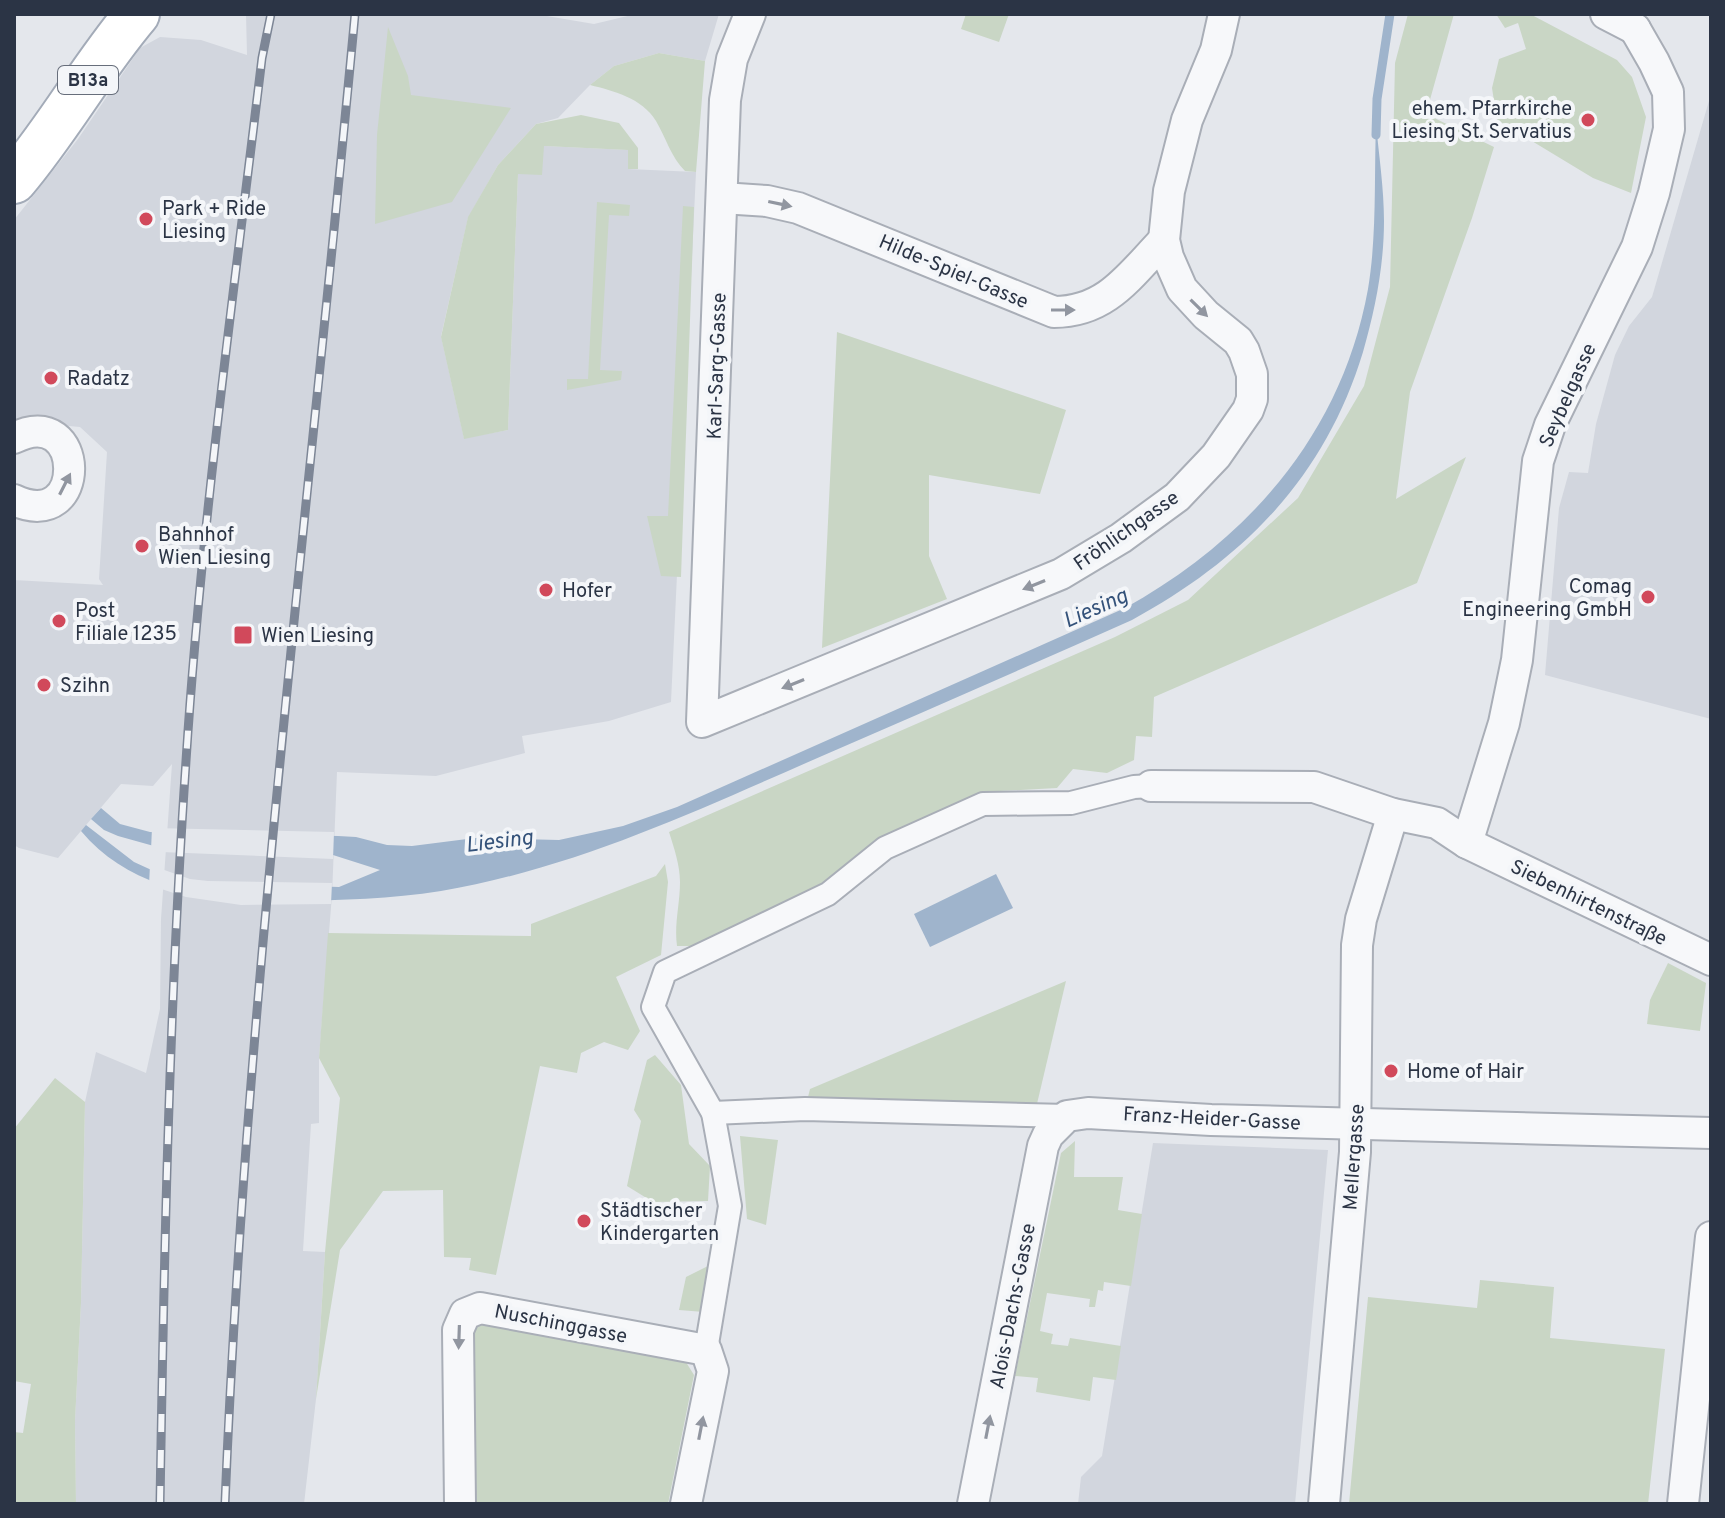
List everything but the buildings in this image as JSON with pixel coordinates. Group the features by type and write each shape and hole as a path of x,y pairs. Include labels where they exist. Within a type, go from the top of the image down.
{"main road":[{"name":"B13a","path":"14,181 42,149 137,14"}],"street":[{"name":"Karl-Sarg-Gasse","path":"702,722 727,79 750,14"},
{"name":"Fröhlichgasse","path":"702,722 1061,574 1121,538 1177,497 1216,456 1248,410 1252,399 1252,374 1238,341 1206,315 1182,289 1164,240 1169,191 1187,120 1216,50 1224,14"},
{"path":"1606,14 1641,21"},
{"name":"Seybelgasse","path":"1467,843 1504,723 1517,660 1538,461 1550,425 1637,247 1669,129 1668,92 1654,62 1641,21"},
{"name":"Hilde-Spiel-Gasse","path":"722,198 767,201 798,208 1054,312 1089,308 1106,298 1164,240"},
{"path":"14,438 31,432 54,438 69,456 71,471 67,485 52,501 19,509"},
{"path":"686,1504 713,1371 706,1350 730,1206 713,1113 653,1007 665,972 828,894 885,848 983,804 1071,803 1134,787 1151,786"},
{"name":"Siebenhirtenstraße","path":"1151,786 1314,787 1393,814 1437,823 1467,843 1711,960"},
{"name":"Mellergasse","path":"1324,1504 1356,1124 1354,1013 1357,945 1361,919 1393,814"},
{"name":"Franz-Heider-Gasse","path":"713,1113 805,1109 1067,1116 1099,1113 1211,1120 1711,1133"},
{"name":"Alois-Dachs-Gasse","path":"973,1504 1043,1146 1048,1135 1067,1116"},
{"path":"1683,1504 1711,1237"},
{"name":"Nuschinggasse","path":"460,1504 458,1330 465,1314 472,1309 706,1350"}],"shaded area":[{"path":"246,14 535,14 594,24 636,14 719,14 705,61 659,53 614,66 590,85 558,118 536,124 498,165 468,218 441,336 464,438 508,430 518,174 544,146 629,150 628,169 696,172 671,702 609,721 522,736 525,753 436,776 337,772 332,895 319,1058 319,1123 311,1124 303,1251 325,1252 316,1399 304,1504 76,1504 75,1421 85,1102 96,1052 146,1073 160,1009 161,919 172,764 153,786 121,784 58,858 14,845 14,580 103,585 99,579 107,452 80,427 14,421 14,220 78,139 140,48 160,37 201,40 247,55"},
{"path":"1711,94 1711,719 1545,675 1559,508 1569,472 1588,473 1596,424 1615,355 1629,326 1652,297"},
{"path":"1153,1143 1328,1150 1295,1504 1078,1504 1081,1477 1102,1456"}],"green space":[{"path":"966,14 1009,14 999,42 961,29"},
{"path":"1408,14 1454,14 1426,114 1494,147 1410,392 1396,499 1466,457 1417,583 1154,697 1152,737 1136,736 1134,760 1107,773 1073,769 1057,788 981,792 876,840 824,886 697,946 677,946 680,876 669,832 1115,637 1188,600 1298,498 1364,386 1390,287 1395,63"},
{"path":"1496,14 1530,14 1617,60 1632,77 1646,117 1631,193 1593,178 1497,120 1492,88 1499,59 1526,49 1518,23 1505,28"},
{"path":"388,27 408,76 411,95 511,108 452,202 375,224 377,135"},
{"path":"659,53 705,61 696,172 685,171 680,166 656,121 643,107 618,93 590,85 614,66"},
{"path":"581,115 619,123 638,148 638,169 628,169 628,150 544,146 542,175 518,174 508,430 464,439 441,337 468,217 498,165 536,124"},
{"path":"597,202 630,205 629,216 609,215 600,370 622,371 621,380 567,390 567,379 588,379"},
{"path":"683,206 694,207 681,577 661,576 647,516 668,516"},
{"path":"837,332 1066,410 1040,494 929,475 929,556 947,599 822,648"},
{"path":"665,864 668,882 661,955 616,977 640,1031 628,1050 604,1042 581,1053 577,1073 540,1066 496,1275 469,1270 471,1258 444,1257 443,1190 383,1191 340,1250 316,1399 325,1252 340,1098 319,1058 328,933 531,936 531,924 656,876"},
{"path":"1668,963 1706,983 1700,1031 1647,1024 1650,1000"},
{"path":"1066,981 1036,1108 807,1101 810,1089"},
{"path":"655,1055 681,1085 689,1144 710,1166 708,1201 653,1202 627,1186 641,1121 634,1110 647,1060"},
{"path":"55,1078 85,1102 75,1421 76,1504 14,1504 14,1432 23,1433 31,1384 14,1381 14,1129"},
{"path":"740,1136 778,1140 766,1225 747,1219"},
{"path":"1075,1141 1074,1177 1123,1177 1118,1210 1142,1214 1131,1286 1104,1282 1103,1291 1098,1290 1095,1307 1089,1307 1090,1299 1047,1293 1040,1331 1053,1334 1051,1344 1068,1346 1070,1338 1121,1346 1116,1380 1093,1377 1090,1401 1036,1392 1038,1378 1015,1376 1061,1153"},
{"path":"712,1264 704,1312 679,1310 686,1277"},
{"path":"1480,1280 1554,1287 1550,1338 1665,1349 1648,1504 1349,1504 1368,1297 1477,1308"},
{"path":"485,1321 684,1359 694,1375 668,1504 473,1504 470,1333"}],"water":[{"path":"1376,124 1384,221 1378,288 1363,352 1347,397 1327,438 1303,476 1244,541 1210,570 1132,620 636,835 540,868 491,881 441,891 347,900 233,899 177,889 150,880 102,852 81,831 86,825 134,862 189,882 339,887 380,870 333,855 161,848 118,836 91,819 101,808 120,824 150,832 338,836 387,845 412,846 475,838 559,840 623,826 677,807 1125,608 1212,549 1250,515 1283,477 1312,435 1336,390 1355,341 1368,289 1374,228"},
{"path":"996,874 1013,908 930,947 914,914"}],"pier":[{"path":"152,828 334,832 333,859 161,852 151,850"},
{"path":"150,865 190,879 208,881 332,883 331,904 241,905 186,897 149,885"}],"waterway":[{"name":"Liesing","path":"1376,135 1377,99 1390,14"}],"railway":[{"path":"160,1504 171,1039 192,673 219,409 262,58 271,14"},
{"path":"225,1504 234,1317 263,944 355,14"}],"place":[{"name":"ehem. Pfarrkirche Liesing St. Servatius","path":"1588,120"},
{"name":"Park + Ride Liesing","path":"146,219"},
{"name":"Radatz","path":"51,378"},
{"name":"Bahnhof Wien Liesing","path":"142,546"},
{"name":"Hofer","path":"546,590"},
{"name":"Comag Engineering GmbH","path":"1648,597"},
{"name":"Post Filiale 1235","path":"59,621"},
{"name":"Wien Liesing","path":"243,635"},
{"name":"Szihn","path":"44,685"},
{"name":"Home of Hair","path":"1391,1071"},
{"name":"Städtischer Kindergarten","path":"584,1221"}]}
